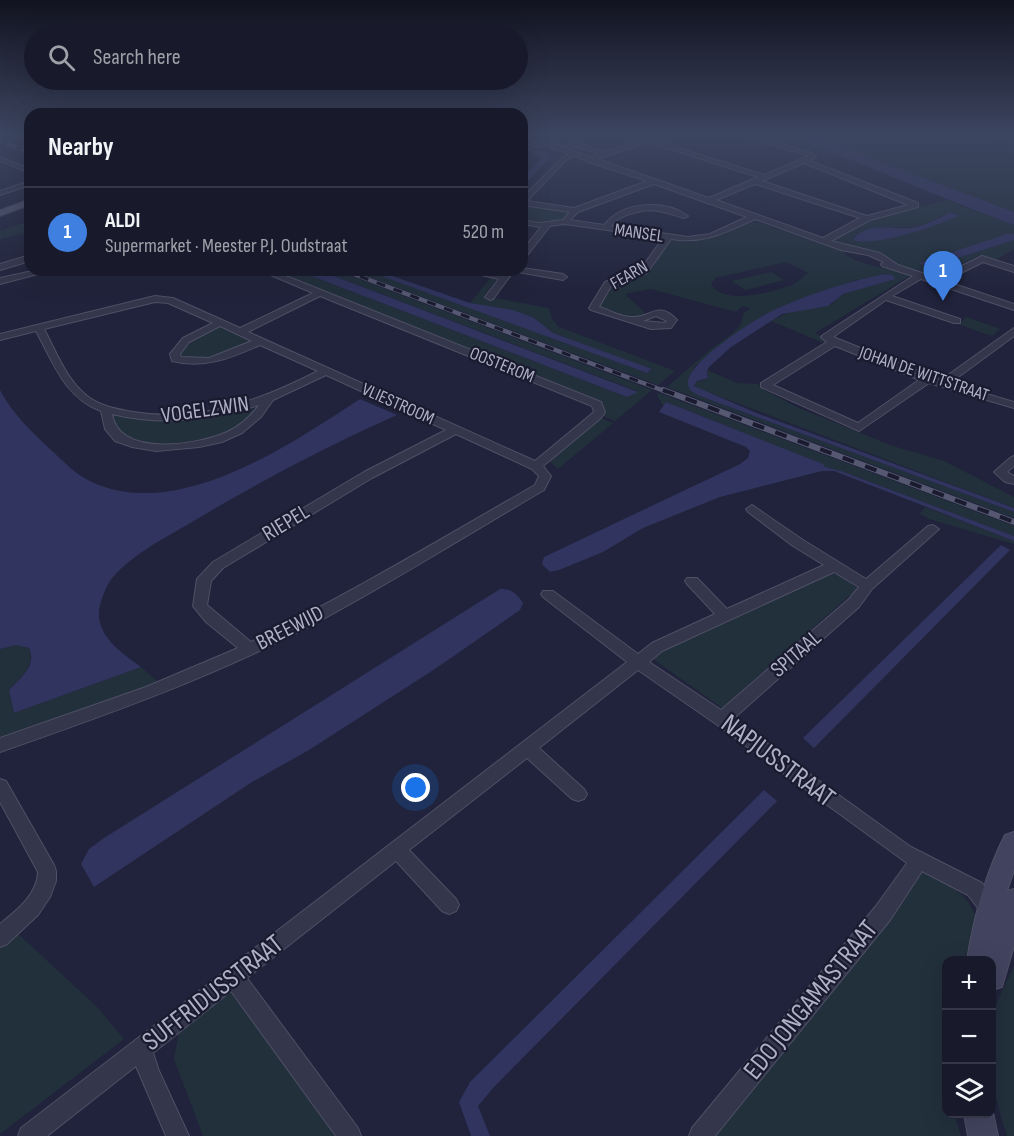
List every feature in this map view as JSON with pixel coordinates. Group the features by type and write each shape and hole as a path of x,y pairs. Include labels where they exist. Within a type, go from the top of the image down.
{"main road":[{"path":"0,213 24,204"},
{"path":"996,956 1004,912 1008,854 1014,843"},
{"path":"982,956 1004,912"},
{"path":"980,1118 983,1136"}],"street":[{"path":"0,193 21,186"},
{"path":"528,204 575,210 640,186"},
{"path":"663,186 844,248 858,257 894,266 1014,307"},
{"path":"708,201 742,186"},
{"path":"769,186 867,218"},
{"path":"824,241 867,218 915,204 869,186"},
{"path":"606,228 615,216 627,214 642,207 660,207 684,216"},
{"path":"565,222 575,210"},
{"name":"MANSEL","path":"528,222 565,222 668,237 702,238 753,217"},
{"path":"528,249 548,224"},
{"name":"FEARN","path":"634,321 594,308 608,284 644,271 668,237"},
{"path":"938,281 982,259 1014,269"},
{"path":"0,267 24,260"},
{"path":"528,271 563,277"},
{"path":"921,275 826,337 834,342 765,385 859,428 927,379"},
{"path":"0,281 24,276"},
{"name":"OOSTEROM","path":"278,276 597,404 600,412 597,416 536,466"},
{"path":"490,297 506,276"},
{"path":"240,332 320,293"},
{"path":"885,297 957,321"},
{"name":"VLIESTROOM","path":"0,338 163,298 536,466"},
{"path":"220,323 186,340 175,354 176,358 184,362 204,363 231,354 260,340"},
{"name":"VOGELZWIN","path":"39,328 79,394 106,410 139,417 170,419 216,413 288,392 326,371"},
{"path":"943,383 1014,331"},
{"name":"JOHAN DE WITTSTRAAT","path":"834,342 927,379 1014,405"},
{"name":"VOGELZWIN","path":"106,410 105,422 109,430 118,437 134,444 172,448 209,442 231,435 260,414 268,399"},
{"name":"RIEPEL","path":"249,649 240,639 209,619 200,606 204,579 218,565 368,475 455,430"},
{"path":"1014,460 1000,472 1014,480"},
{"name":"BREEWIJD","path":"0,745 151,691 249,649 307,621 540,487 545,476 536,466"},
{"path":"752,509 798,543 867,586"},
{"name":"SPITAAL","path":"723,719 854,603 867,586 933,529"},
{"path":"638,662 657,647 834,566"},
{"path":"692,581 725,616"},
{"name":"NAPJUSSTRAAT","path":"548,594 638,662 723,719 918,862 975,889 1004,912"},
{"name":"SUFFRIDUSSTRAAT","path":"29,1136 638,662"},
{"path":"526,747 578,794"},
{"path":"0,786 47,871 49,882 33,904 0,937"},
{"path":"397,850 449,905"},
{"name":"EDO JONGAMASTRAAT","path":"700,1136 883,913 918,862"},
{"path":"233,976 350,1136"},
{"path":"141,1049 149,1074 178,1136"}],"shaded area":[{"path":"945,186 1014,186 1014,212"},
{"path":"946,200 1014,225 1014,234 922,262 930,267 1014,240 1014,249 996,260 980,255 934,276 899,265 881,253 831,242 872,220","holes":["949,213 960,215 922,225","915,227 860,242 874,228"]},
{"path":"528,205 571,210 563,221 528,220"},
{"path":"750,222 763,224 842,251 855,260 911,275 815,333 829,340 824,343 771,321 789,312 832,304 839,296 849,292 858,279 757,320 695,366 688,381 700,396 1014,512 1014,518 667,387 732,334 740,326 744,313 750,308 742,306 736,312 651,289 625,294 645,313 635,318 599,307 612,286 653,268 668,241 710,238","holes":["786,262 809,273 794,284 751,295 728,295 711,285 715,278"]},
{"path":"24,223 24,233 0,239 0,231"},
{"path":"771,272 784,280 745,290 732,281"},
{"path":"285,276 312,276 627,397 637,391 334,276 351,276 652,390 615,421 603,416 604,406 596,400"},
{"path":"366,276 384,276 647,373 652,370 553,333 534,318 470,303 491,277 496,280 484,296 549,308 552,319 559,327 675,371 658,385"},
{"path":"967,317 1000,329 992,336 960,325 959,323"},
{"path":"219,327 253,342 207,359 188,359 181,355 181,351 190,342"},
{"path":"707,370 737,383 758,384 766,391 799,408 890,445 944,461 1014,497 1014,508 697,388 694,383 708,378"},
{"path":"659,393 1014,526 1014,536 841,471 824,467 822,464 666,402 663,406 657,395"},
{"path":"261,407 239,427 225,434 193,443 177,444 147,443 127,438 117,431 111,413 150,419 186,420 222,416"},
{"path":"601,418 613,423 558,469 549,461"},
{"path":"925,507 1014,541 1014,544 929,519 920,514"},
{"path":"828,573 845,577 857,589 722,708 649,656"},
{"path":"16,645 29,648 31,660 26,671 9,690 14,713 141,667 158,682 0,740 0,649"},
{"path":"918,868 954,889 968,901 979,924 966,956 942,956 942,1118 955,1118 961,1136 710,1136"},
{"path":"15,931 97,1007 124,1039 0,1134 0,945"},
{"path":"1014,966 1014,1136 1007,1136 996,1094 996,1007"},
{"path":"234,987 334,1136 203,1136 174,1059 179,1031"}],"water":[{"path":"915,186 945,186 1014,212 1014,225"},
{"path":"949,213 960,215 890,238 862,242 853,240 866,230 917,227"},
{"path":"1007,234 1014,234 1014,240 930,267 920,264 922,262"},
{"path":"885,274 893,275 895,279 843,294 828,306 782,314 731,347 709,367 708,378 697,381 694,386 759,414 1014,508 1014,512 700,396 689,388 690,375 709,354 761,317 797,300"},
{"path":"312,276 334,276 638,392 627,397"},
{"path":"381,276 392,276 470,303 513,310 534,318 553,333 652,369 647,373"},
{"path":"0,390 22,421 75,472 92,482 125,492 160,492 196,485 232,472 268,456 360,399 397,415 264,481 167,537 126,564 110,581 100,604 99,620 112,644 141,667 14,713 9,690 23,676 29,666 31,654 29,648 16,645 0,649"},
{"path":"666,402 823,464 825,467 1014,536 1014,541 834,471 822,471 720,497 643,528 603,552 550,572 542,564 544,557 740,464 748,458 750,451 746,447 659,412"},
{"path":"1001,545 1010,550 814,748 803,738"},
{"path":"500,589 511,591 518,597 523,603 520,610 435,669 309,750 252,782 94,887 81,864 89,849"},
{"path":"764,790 777,801 494,1087 478,1106 490,1136 471,1136 459,1102 470,1082"}],"railway":[{"path":"359,276 667,392"},
{"path":"663,390 1014,522"}],"place":[{"name":"ALDI","path":"943,301"}]}
